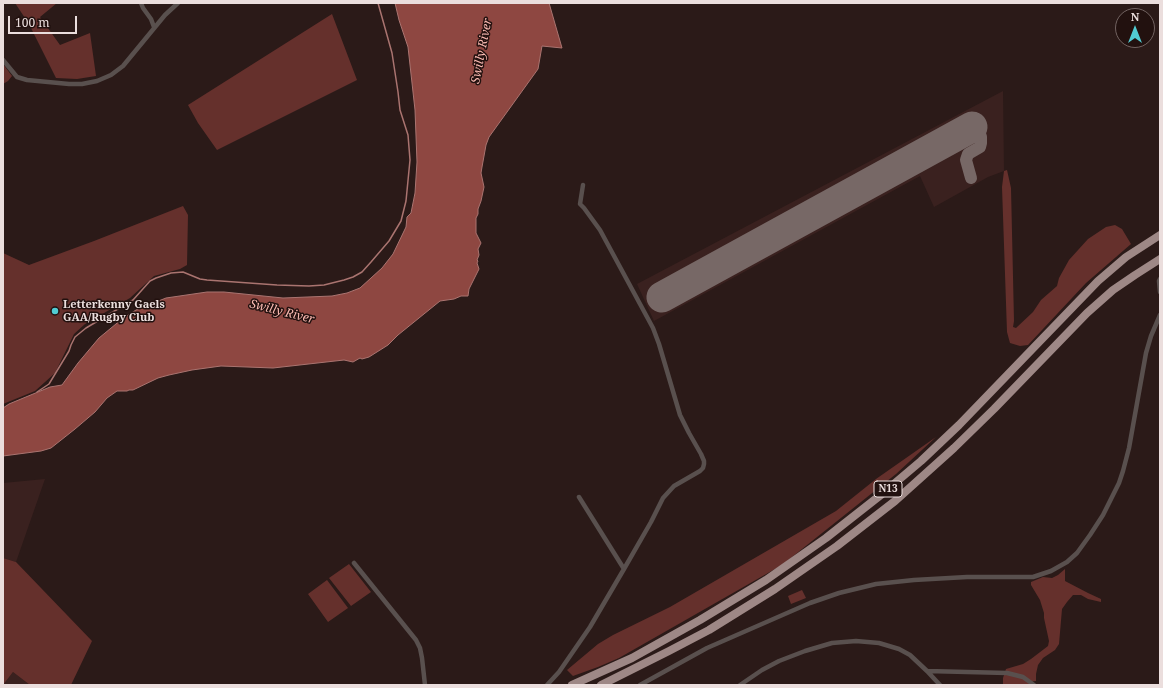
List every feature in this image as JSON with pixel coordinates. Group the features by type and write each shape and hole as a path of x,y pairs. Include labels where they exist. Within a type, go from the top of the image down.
{"highway":[{"name":"N13","path":"572,685 632,658 700,620 766,580 826,538 882,494 959,425 1098,281 1126,257 1160,235"},
{"name":"N13","path":"603,684 709,630 775,589 837,546 895,501 954,448 1087,313 1113,290 1160,259"}],"street":[{"path":"141,3 154,27"},
{"path":"3,60 16,76 33,81 62,84 90,83 111,75 123,66 154,27 178,3"},
{"path":"547,685 559,672 580,641 624,569 666,494 674,486 702,470 704,460 680,415 660,344 653,328 600,230 580,204 584,185"},
{"path":"1160,280 1160,292"},
{"path":"640,685 707,648 825,597 867,585 902,581 967,577 1033,577 1051,571 1067,562 1077,553 1090,535 1110,502 1124,471 1146,353 1151,336 1160,316"},
{"path":"579,496 624,569"},
{"path":"354,563 416,640 420,648 422,658 424,685"},
{"path":"740,685 762,670 779,661 822,646 856,641 879,643 899,649 916,660 940,685"},
{"path":"927,671 1008,673 1023,677 1034,685"}],"shaded area":[{"path":"15,3 57,3 40,17 60,45 90,33 96,76 77,79 56,78 29,24"},
{"path":"332,14 357,80 217,150 198,123 188,105"},
{"path":"3,64 12,76 3,84"},
{"path":"1003,91 1004,171 988,177 934,207 920,176 654,321 637,284"},
{"path":"1007,170 1011,188 1013,327 1016,328 1033,312 1041,300 1057,286 1059,278 1069,260 1088,239 1106,227 1115,225 1122,229 1131,244 1086,283 1028,345 1020,346 1010,343 1007,332 1002,187 1004,171"},
{"name":"Letterkenny Gaels GAA/Rugby Club","path":"183,206 188,215 187,265 180,269 154,276 130,298 85,324 74,334 55,373 35,391 3,404 3,253 29,265"},
{"path":"936,437 896,474 782,565 619,658 573,676 567,670 598,644 613,635 670,607 836,511 876,479"},
{"path":"45,479 16,562 3,558 3,483"},
{"path":"3,558 16,562 92,641 71,685 30,685 13,672 3,685"},
{"path":"349,564 371,592 351,606 329,578"},
{"path":"1065,569 1065,581 1101,599 1101,602 1088,599 1081,595 1073,595 1062,609 1059,644 1055,650 1043,658 1038,665 1036,681 1028,682 1030,685 1003,685 1003,678 1006,669 1023,664 1048,646 1049,641 1044,613 1040,600 1031,585 1031,582 1043,577 1052,578"},
{"path":"327,580 348,608 328,622 308,594"},
{"path":"802,590 806,598 791,604 788,596"},
{"path":"13,672 30,685 3,685"}],"water":[{"name":"Swilly River","path":"395,3 549,3 562,48 542,46 538,69 489,137 481,173 484,187 476,218 476,233 481,243 478,249 479,255 477,260 479,269 469,289 468,296 461,296 454,299 440,301 388,345 369,357 362,359 360,358 353,362 344,360 273,368 221,366 169,375 158,378 133,390 117,391 107,398 95,412 51,448 41,451 3,456 3,408 9,404 50,387 62,385 99,338 122,319 136,310 166,298 207,292 224,292 283,298 332,296 347,293 360,288 382,268 393,254 406,227 407,217 411,213 415,193 417,162 415,110 408,47"}],"waterway":[{"path":"37,392 49,384 69,351 75,337 86,328 133,300 150,281 156,278 171,273 183,272 200,279 207,280 277,285 324,285 353,277 362,272 371,262 389,241 401,221 406,201 410,160 408,135 400,110 392,53 378,3"}],"taxiway":[{"path":"971,178 966,160 968,154 980,147 981,143 979,131 976,127 972,127"}],"runway":[{"path":"662,297 972,127"}],"place":[{"name":"Letterkenny Gaels GAA/Rugby Club","path":"55,311"}]}
